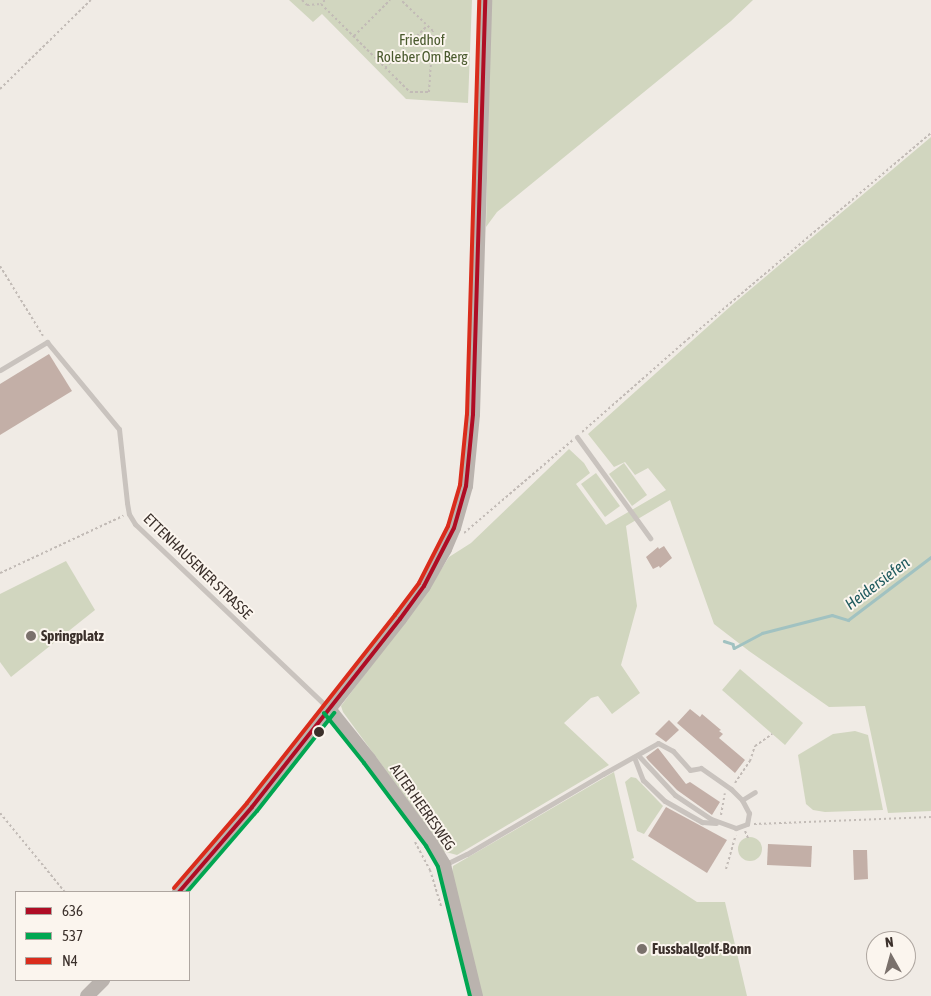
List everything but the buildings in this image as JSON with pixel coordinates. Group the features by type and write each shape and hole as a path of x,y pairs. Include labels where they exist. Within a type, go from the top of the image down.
{"street":[{"path":"180,891 252,806 424,586 451,535 466,486 473,414 485,0"},
{"name":"ALTER HEERESWEG","path":"329,709 369,759 431,843 444,866 476,996"},
{"path":"87,996 102,981"}],"lane":[{"name":"ETTENHAUSENER STRASSE","path":"47,342 119,430 129,514 142,531 329,709"},
{"path":"0,370 47,342"},
{"path":"577,437 650,538"},
{"path":"444,866 658,743 673,751 690,770 701,768 731,789 742,800 749,813 747,824 736,828 718,823 702,822 665,801 643,780 636,756"},
{"path":"636,756 675,795 718,823"},
{"path":"742,800 755,792"}],"path":[{"path":"0,89 91,0"},
{"path":"302,0 307,5 321,4 325,0"},
{"path":"354,36 390,0"},
{"path":"321,4 410,92 429,92 433,31 401,0"},
{"path":"385,68 427,26"},
{"path":"460,537 688,339 931,133"},
{"path":"0,266 47,342"},
{"path":"0,573 129,514"},
{"path":"731,789 750,761 755,746 772,734"},
{"path":"718,823 724,809 725,785"},
{"path":"0,813 64,891"},
{"path":"747,824 931,817"},
{"path":"726,869 736,828"},
{"path":"415,842 430,870 441,906"}],"green space":[{"name":"Friedhof Roleber Om Berg","path":"289,0 472,0 468,103 406,99 322,14 313,22"},
{"path":"491,0 753,0 731,21 497,212 486,227"},
{"path":"931,137 931,811 888,813 865,706 829,707 714,624 670,500 626,526 637,606 621,665 640,693 612,714 598,696 591,698 564,723 609,765 457,855 442,851 437,840 343,712 341,706 430,587 449,557 471,543 569,449 584,463 590,473 576,484 606,525 666,490 648,468 635,475 625,462 614,467 588,434 732,305"},
{"path":"624,463 647,495 632,506 609,474"},
{"path":"596,473 620,506 605,517 581,484"},
{"name":"Springplatz","path":"66,561 95,610 11,677 0,662 0,594"},
{"path":"740,669 803,723 785,745 722,690"},
{"path":"855,731 868,735 883,810 825,812 813,810 806,804 798,755 833,734"},
{"path":"614,772 634,858 631,859 697,902 725,902 747,996 479,996 451,879 453,866"},
{"path":"631,777 636,778 663,806 644,834 637,831 625,782"},
{"path":"750,837 758,841 762,849 758,857 750,861 742,857 738,849 742,841"}],"waterway":[{"name":"Heidersiefen","path":"724,641 733,644 734,648 762,633 832,615 848,620 931,557"}],"transit line":[{"name":"N4","path":"174,888 247,803 395,615 419,583 448,526 460,485 467,414 479,0"},
{"name":"636","path":"180,891 252,807 400,619 424,586 454,528 466,486 473,414 485,0"},
{"name":"537","path":"324,713 426,846 438,867 470,996"},
{"name":"537","path":"188,891 257,811 334,713"}],"place":[{"name":"Springplatz","path":"31,636"},
{"name":"Fussballgolf-Bonn","path":"642,949"}]}
